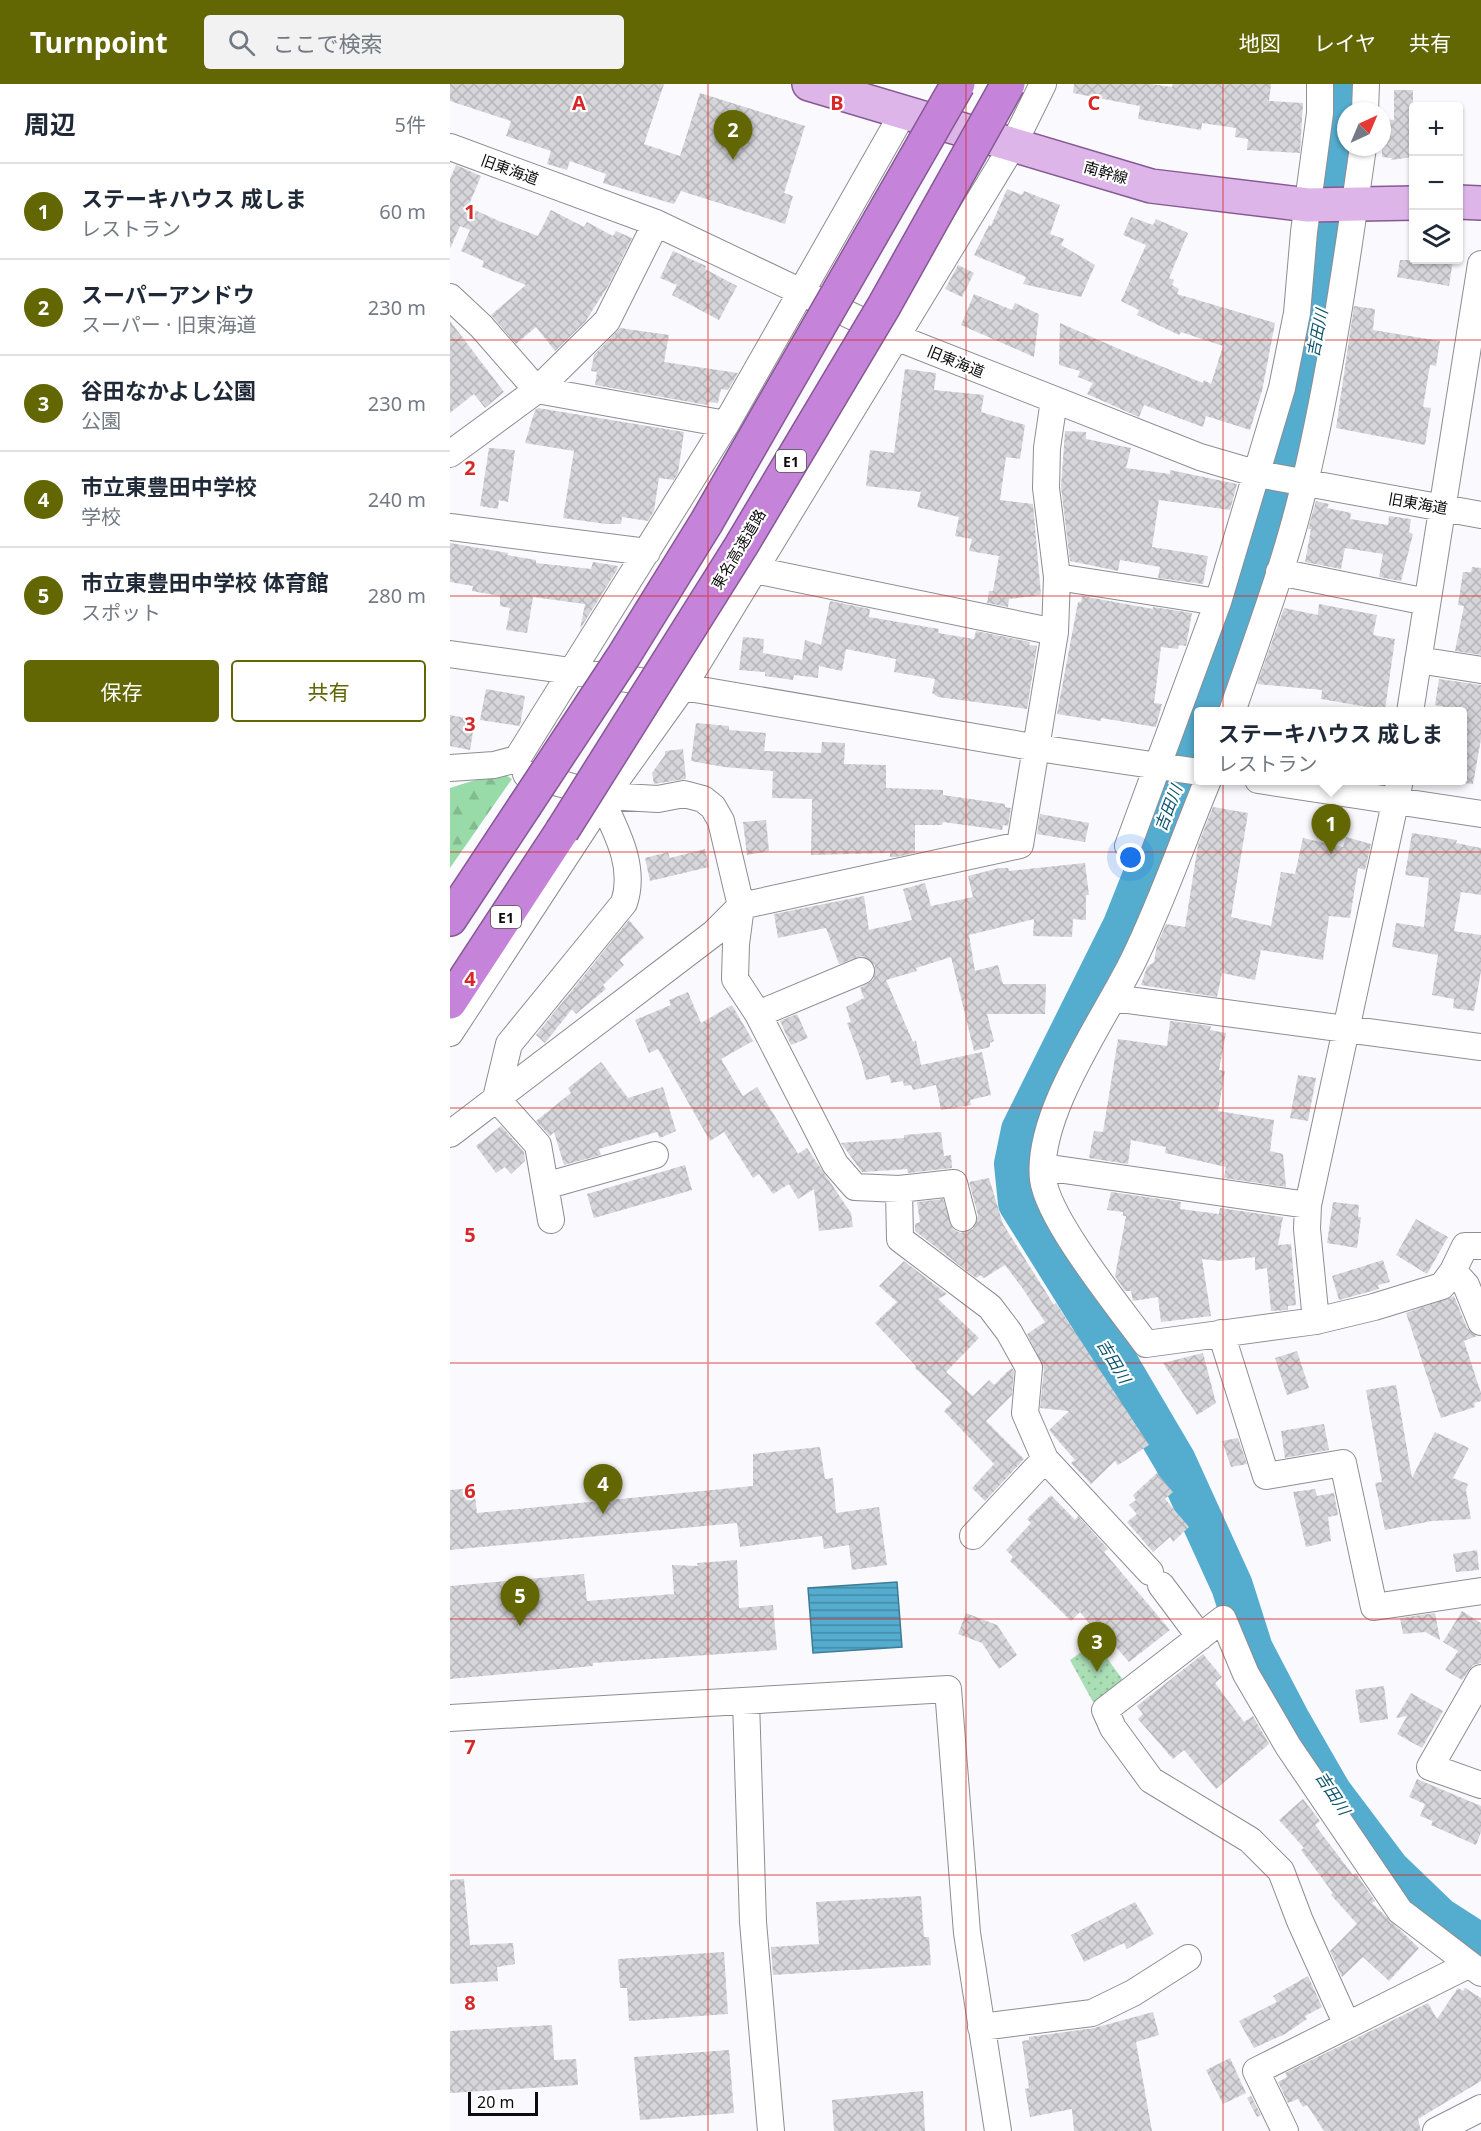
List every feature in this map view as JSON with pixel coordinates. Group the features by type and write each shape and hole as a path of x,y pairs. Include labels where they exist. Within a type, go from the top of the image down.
{"highway":[{"path":"450,919 623,657 706,523 958,84"},
{"name":"東名高速道路","path":"450,1002 562,831 735,556 872,326 1008,84"}],"main road":[{"name":"南幹線","path":"809,84 1151,186 1308,205 1409,203"},
{"path":"1463,202 1481,203"}],"street":[{"path":"450,1033 603,799 682,687 898,338 1013,145 1043,84"},
{"path":"1128,846 1160,765 1218,602 1282,388 1297,313 1320,113 1320,84"},
{"path":"1365,102 1366,84"},
{"path":"450,768 494,765 517,759 726,424 903,113"},
{"name":"旧東海道","path":"450,147 656,223 898,338 1200,457 1258,474 1481,515"},
{"path":"1233,707 1279,572 1305,483 1336,322 1362,156"},
{"path":"450,454 537,390 607,321 656,223"},
{"path":"1411,707 1481,264"},
{"path":"450,297 481,326 537,390 726,424"},
{"path":"450,1134 714,933 741,906 1020,844 1038,748 1055,632 1057,576 1046,488 1047,448 1054,400"},
{"path":"450,527 647,552"},
{"path":"755,570 1055,632"},
{"path":"1279,572 1427,602"},
{"path":"1057,576 1218,602"},
{"path":"450,654 574,670 1038,748 1194,771"},
{"path":"1418,660 1481,670"},
{"path":"494,765 603,799 658,799 684,794 703,799 713,807 721,821 741,906 736,944 735,979 758,1014 835,1164 855,1186 899,1189 954,1183 963,1218"},
{"path":"1206,785 1134,959 1051,1116 1043,1145 1043,1181 1064,1227 1146,1344 1221,1332 1316,1321 1374,1307 1442,1286 1453,1271 1465,1246 1481,1246"},
{"path":"1322,785 1398,791 1481,814"},
{"path":"1316,1321 1307,1229 1308,1205 1398,791"},
{"path":"496,1098 509,1044 624,903 629,887 624,849 603,799"},
{"path":"758,1014 861,971"},
{"path":"1113,998 1481,1047"},
{"path":"496,1098 538,1145 551,1220"},
{"path":"545,1186 655,1155"},
{"path":"1043,1167 1308,1205"},
{"path":"899,1189 900,1239 990,1307 1009,1332 1029,1368 1025,1413 1045,1459 1155,1579 1200,1637"},
{"path":"1453,1271 1466,1285 1481,1322"},
{"path":"1221,1332 1266,1476 1343,1463 1374,1607 1481,1591"},
{"path":"973,1536 1045,1459"},
{"path":"1286,2131 1256,2071 1347,2025 1474,1969 1400,1911 1288,1746 1246,1674 1223,1619 1105,1710 1113,1728 1151,1780 1250,1840 1281,1871 1300,1921 1347,2025"},
{"path":"1481,1678 1430,1767 1481,1785"},
{"path":"450,1718 948,1689 967,1933 998,2131"},
{"path":"746,1701 753,1922 771,2131"},
{"path":"981,2027 1092,2013 1133,1993 1188,1958"},
{"path":"1436,2131 1481,2108"}],"green space":[{"path":"501,772 512,779 450,868 450,788"},
{"path":"1095,1642 1126,1684 1093,1702 1070,1660"}],"water":[{"path":"897,1582 902,1647 813,1653 808,1588"}],"building":[{"path":"450,84 664,84 644,144 680,156 700,93 805,126 784,193 793,196 785,224 681,191 674,204 603,183 606,174 570,161 567,170 547,164 551,151 506,136 511,121 450,101"},
{"path":"1074,84 1151,84 1172,87 1173,84 1271,84 1269,101 1303,103 1300,153 1247,150 1248,139 1235,137 1236,128 1202,123 1201,130 1138,119 1140,106 1073,93"},
{"path":"1394,90 1413,90 1413,102 1409,102 1409,158 1391,160 1392,158 1382,157 1391,156 1391,120 1394,120"},
{"path":"456,165 481,176 468,207 499,221 538,236 551,210 584,227 587,222 613,236 616,231 632,238 608,286 585,322 555,351 536,327 516,344 491,315 526,285 482,267 484,261 461,251 470,230 460,226 450,249 450,179"},
{"path":"1007,189 1022,195 1024,191 1060,205 1050,234 1064,239 1061,245 1095,265 1081,297 1023,284 1026,277 974,255 989,225 991,226"},
{"path":"1131,217 1153,225 1156,219 1188,233 1169,278 1174,280 1172,285 1179,289 1177,294 1275,323 1262,391 1250,430 1206,416 1203,427 1144,405 1139,417 1087,394 1093,383 1078,377 1080,371 1059,365 1060,323 1126,352 1203,383 1204,380 1211,384 1223,346 1181,332 1179,335 1137,315 1139,310 1121,301 1146,245 1123,235"},
{"path":"673,251 706,266 705,269 737,286 719,320 672,295 677,285 660,278"},
{"path":"1400,260 1409,260 1409,264 1452,264 1449,286 1397,277"},
{"path":"958,265 974,273 962,297 945,289"},
{"path":"974,294 1012,310 1015,303 1039,314 1034,357 961,325"},
{"path":"1354,306 1375,309 1373,330 1440,341 1436,366 1430,365 1423,407 1431,408 1425,445 1336,428"},
{"path":"450,321 504,392 485,408 474,394 450,413"},
{"path":"620,328 669,335 664,362 738,373 728,390 721,389 718,403 708,402 707,405 595,385 597,372 591,371 594,355"},
{"path":"905,369 936,373 934,390 984,395 981,412 1025,425 1020,459 1006,457 1000,500 1033,504 1041,595 1009,599 1008,607 987,603 989,591 993,591 999,556 969,551 972,539 955,536 959,517 917,507 921,492 866,486 870,450 894,453"},
{"path":"538,408 684,432 678,473 674,480 659,478 654,511 648,521 622,517 621,524 606,524 563,518 574,451 525,443 535,410"},
{"path":"1065,431 1086,432 1086,439 1131,448 1126,468 1170,474 1170,470 1237,484 1230,510 1159,500 1152,547 1208,556 1203,584 1158,578 1160,567 1120,560 1118,571 1070,561 1061,487"},
{"path":"489,448 515,450 508,502 499,500 498,509 480,506"},
{"path":"1316,501 1329,504 1327,508 1351,513 1350,519 1388,525 1389,516 1411,519 1409,532 1413,534 1401,581 1379,577 1383,554 1345,548 1341,569 1305,562 1311,529 1308,529"},
{"path":"450,543 508,553 507,555 536,560 536,563 591,569 593,562 618,566 580,629 585,604 533,597 527,633 506,630 510,608 500,606 500,596 472,591 473,586 450,582"},
{"path":"1472,567 1481,568 1481,655 1455,651 1464,606 1458,605 1463,572 1471,572"},
{"path":"1082,596 1153,609 1153,607 1192,613 1186,646 1179,645 1178,649 1161,647 1154,703 1162,704 1156,727 1057,714 1078,602 1081,602"},
{"path":"830,601 870,609 869,617 939,629 938,633 974,639 976,631 1030,642 1029,645 1037,646 1027,709 938,697 932,693 935,679 894,672 896,659 846,649 842,671 819,666 818,678 794,675 793,680 765,676 765,672 739,670 743,637 764,639 763,653 802,660 805,640 821,645"},
{"path":"1319,604 1377,615 1373,635 1395,639 1385,707 1368,707 1321,699 1322,690 1257,684 1284,608 1318,615"},
{"path":"1439,679 1481,685 1481,739 1473,784 1467,783 1467,707 1435,705"},
{"path":"486,689 525,696 520,726 480,720"},
{"path":"450,715 475,720 470,750 450,746"},
{"path":"696,723 729,726 729,730 766,733 764,751 821,753 822,742 845,743 844,764 886,765 886,788 943,790 943,795 1005,804 1005,807 1011,808 1008,826 1003,825 1002,830 943,822 942,825 915,825 915,853 896,857 890,857 890,853 811,855 812,799 772,798 773,771 724,767 691,761"},
{"path":"683,749 686,779 654,784 652,773 665,755 665,751"},
{"path":"1213,807 1248,813 1231,917 1271,926 1281,872 1295,874 1303,838 1343,847 1346,837 1371,844 1365,870 1358,868 1350,918 1329,916 1323,960 1261,950 1255,980 1222,973 1217,997 1141,985 1147,967 1154,962 1157,945 1166,924 1185,927 1198,845"},
{"path":"1040,814 1089,823 1085,842 1037,834"},
{"path":"766,820 769,851 747,855 743,822"},
{"path":"1412,833 1457,840 1456,843 1481,848 1481,895 1461,892 1454,931 1481,935 1481,971 1474,1011 1453,1008 1454,999 1432,995 1438,955 1392,947 1396,923 1424,927 1429,878 1405,875"},
{"path":"705,849 709,867 650,881 645,858 668,852 670,858"},
{"path":"1085,863 1089,895 1086,895 1086,920 1073,919 1072,937 1033,936 1034,919 969,935 975,971 998,965 1003,984 1046,984 1045,1014 987,1014 994,1041 990,1043 990,1047 974,1051 951,957 916,968 917,971 886,980 913,1042 916,1041 921,1065 982,1052 991,1095 970,1100 971,1105 941,1110 936,1085 913,1090 911,1085 904,1086 903,1081 891,1083 889,1075 866,1080 847,1023 851,1022 846,1007 864,998 860,988 873,980 875,965 862,956 839,964 826,928 778,938 774,914 864,896 869,930 912,920 903,889 925,883 931,906 973,897 968,876 999,868 1008,868 1009,871"},
{"path":"629,920 644,938 620,960 624,965 603,985 606,989 576,1014 572,1009 545,1043 536,1035"},
{"path":"688,992 701,1023 732,1005 753,1041 721,1059 743,1096 757,1087 798,1154 807,1148 851,1213 853,1227 819,1231 814,1189 798,1199 789,1184 773,1194 759,1174 753,1178 724,1132 710,1141 658,1049 649,1053 635,1020 671,1005 669,1000"},
{"path":"797,1014 808,1038 791,1045 780,1021"},
{"path":"1170,1021 1211,1026 1210,1030 1226,1033 1219,1070 1225,1071 1218,1111 1274,1120 1270,1151 1283,1154 1286,1187 1224,1178 1226,1167 1165,1153 1166,1147 1131,1140 1128,1164 1089,1158 1094,1131 1103,1132 1118,1039 1167,1046"},
{"path":"601,1062 628,1098 663,1087 676,1131 660,1138 657,1132 599,1149 601,1155 564,1165 554,1132 550,1136 536,1121 571,1093 568,1088"},
{"path":"1298,1075 1316,1078 1308,1121 1290,1118"},
{"path":"501,1126 524,1152 525,1161 511,1174 505,1167 496,1173 476,1146"},
{"path":"941,1132 944,1156 951,1155 952,1168 908,1173 907,1169 862,1172 841,1143 904,1138 904,1135"},
{"path":"685,1165 692,1190 594,1218 587,1194"},
{"path":"989,1178 1003,1224 1054,1305 1056,1303 1149,1445 1118,1465 1115,1461 1091,1484 1071,1463 1075,1460 1049,1430 1069,1411 1040,1408 1044,1369 1027,1334 1045,1322 1023,1289 1005,1265 984,1278 981,1275 976,1278 915,1231 915,1224 920,1222 917,1202 943,1199 953,1229 960,1233 973,1229 978,1215 969,1182"},
{"path":"1111,1192 1181,1202 1180,1209 1219,1214 1220,1208 1283,1217 1278,1245 1291,1244 1296,1305 1288,1306 1288,1310 1271,1311 1267,1268 1255,1270 1255,1257 1221,1261 1202,1259 1211,1316 1161,1322 1158,1297 1133,1301 1131,1291 1125,1291 1115,1276 1126,1216 1123,1216 1123,1212 1107,1210"},
{"path":"1333,1202 1359,1205 1358,1217 1361,1217 1357,1248 1327,1243"},
{"path":"1416,1219 1448,1237 1427,1274 1396,1255"},
{"path":"1383,1260 1390,1282 1378,1285 1379,1289 1339,1300 1332,1276"},
{"path":"904,1261 947,1294 938,1299 979,1338 946,1372 973,1396 989,1380 994,1385 1012,1368 1014,1371 1012,1395 986,1421 1024,1459 985,1501 972,1488 994,1464 944,1411 952,1403 915,1368 916,1366 875,1323 897,1302 879,1286"},
{"path":"1454,1296 1467,1328 1477,1336 1464,1341 1481,1393 1481,1401 1474,1403 1475,1407 1441,1418 1406,1313"},
{"path":"1297,1351 1309,1388 1287,1395 1275,1358"},
{"path":"1203,1353 1216,1403 1197,1415 1163,1363"},
{"path":"1396,1385 1412,1478 1435,1432 1469,1448 1453,1478 1468,1484 1466,1490 1471,1519 1432,1521 1385,1530 1375,1483 1382,1482 1366,1390"},
{"path":"1324,1424 1329,1450 1285,1458 1281,1431"},
{"path":"1238,1438 1247,1464 1231,1467 1222,1441"},
{"path":"820,1447 825,1479 833,1478 836,1513 879,1507 887,1565 852,1570 849,1545 824,1549 822,1536 740,1547 737,1523 450,1550 450,1490 474,1488 477,1513 753,1486 753,1454"},
{"path":"1157,1473 1173,1492 1165,1499 1189,1527 1173,1542 1170,1537 1153,1552 1127,1522 1137,1514 1129,1505 1136,1500 1133,1495"},
{"path":"1315,1489 1317,1496 1334,1493 1338,1515 1328,1517 1331,1541 1306,1547 1293,1492"},
{"path":"1051,1495 1075,1520 1078,1516 1108,1549 1104,1552 1170,1630 1129,1662 1116,1647 1112,1651 1080,1612 1071,1621 1010,1561 1013,1557 1006,1550 1031,1523 1027,1519"},
{"path":"1477,1550 1479,1570 1456,1572 1453,1554"},
{"path":"737,1560 739,1608 773,1605 777,1650 593,1663 593,1666 450,1679 450,1586 584,1574 587,1601 674,1594 672,1565 698,1566 697,1563"},
{"path":"1462,1611 1481,1623 1481,1663 1473,1665 1462,1680 1445,1670 1458,1651 1443,1642"},
{"path":"966,1613 997,1625 1017,1655 999,1669 982,1643 958,1634"},
{"path":"1435,1613 1440,1640 1425,1632 1403,1634 1400,1618"},
{"path":"1203,1654 1222,1677 1215,1683 1244,1722 1253,1716 1269,1744 1216,1789 1184,1750 1173,1759 1138,1719 1143,1714 1137,1706"},
{"path":"1384,1686 1388,1719 1360,1723 1355,1690"},
{"path":"1411,1693 1443,1711 1422,1748 1397,1734 1407,1716 1396,1718"},
{"path":"1417,1779 1481,1806 1481,1832 1476,1845 1431,1825 1433,1821 1420,1816 1425,1804 1409,1797"},
{"path":"1303,1799 1320,1821 1315,1825 1353,1875 1356,1873 1375,1901 1372,1903 1419,1948 1389,1981 1363,1957 1342,1977 1330,1951 1357,1924 1331,1895 1333,1893 1301,1850 1304,1848 1279,1820"},
{"path":"464,1879 470,1945 513,1943 515,1964 497,1967 498,1981 450,1984 450,1880"},
{"path":"921,1896 924,1937 929,1937 931,1965 773,1975 771,1947 819,1944 816,1902"},
{"path":"1135,1902 1154,1934 1127,1949 1124,1943 1084,1962 1071,1935"},
{"path":"724,1952 728,2014 629,2021 627,1988 620,1988 618,1959"},
{"path":"1308,1976 1322,2007 1305,2016 1307,2019 1285,2034 1254,2048 1239,2021 1277,2002 1273,1996"},
{"path":"1458,1988 1463,1991 1465,1988 1481,1998 1481,2081 1418,2119 1421,2131 1324,2131 1307,2105 1303,2107 1298,2099 1288,2103 1278,2082 1287,2077 1285,2073 1428,2003 1437,2019"},
{"path":"1153,2012 1159,2035 1136,2042 1152,2131 1074,2131 1072,2109 1030,2117 1025,2089 1029,2088 1022,2041 1029,2040 1029,2037 1094,2028"},
{"path":"552,2025 554,2060 576,2059 578,2085 450,2093 450,2031"},
{"path":"729,2050 734,2113 640,2120 634,2057"},
{"path":"1230,2058 1246,2093 1223,2104 1206,2070"},
{"path":"923,2091 925,2131 834,2131 832,2100"},
{"path":"1251,2096 1261,2115 1257,2117 1247,2098"}],"waterway":[{"name":"吉田川","path":"1206,707 1277,494 1307,383 1319,327 1335,224 1342,84"},
{"name":"吉田川","path":"1194,739 1170,809 1124,925 1022,1130 1015,1164 1019,1203 1089,1315 1175,1461 1232,1586 1252,1649 1331,1793 1389,1870 1439,1918 1481,1945"}],"place":[{"name":"スーパーアンドウ","path":"733,160"},
{"name":"ステーキハウス 成しま","path":"1331,854"},
{"name":"市立東豊田中学校","path":"603,1514"},
{"name":"市立東豊田中学校 体育館","path":"520,1626"},
{"name":"谷田なかよし公園","path":"1097,1672"}]}
